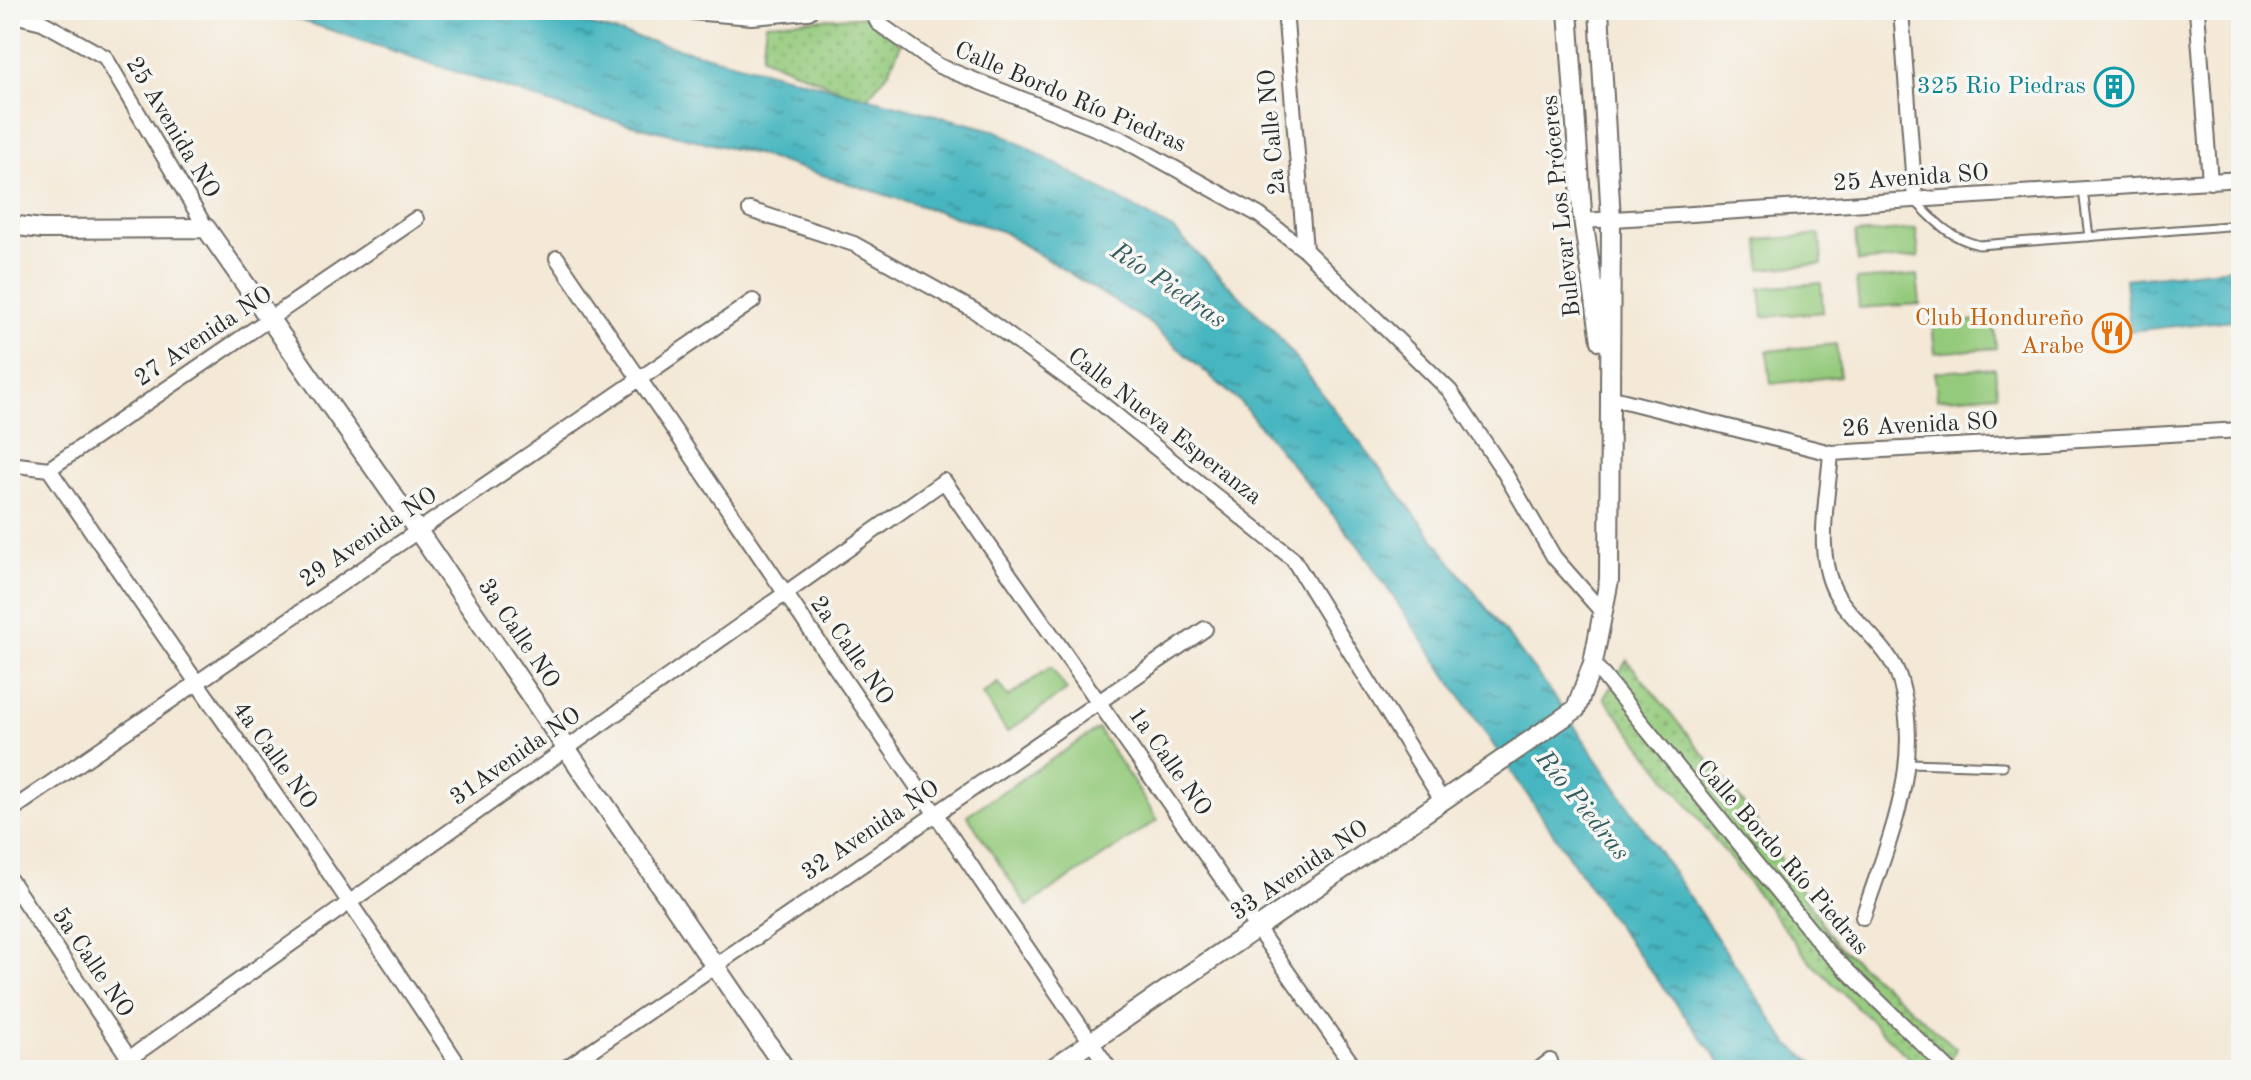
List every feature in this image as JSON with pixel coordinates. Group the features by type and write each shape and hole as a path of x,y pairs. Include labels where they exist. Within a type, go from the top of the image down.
{"street":[{"path":"692,10 752,15 808,10"},
{"name":"Calle Bordo Río Piedras","path":"871,10 878,23 939,66 1134,145 1259,215 1305,250 1450,391 1503,470 1554,557 1603,613"},
{"name":"2a Calle NO","path":"1285,10 1305,250"},
{"name":"Bulevar Los Próceres","path":"1568,10 1583,221 1609,397"},
{"name":"Bulevar Los Próceres","path":"1576,709 1593,663 1609,580 1611,220 1599,10"},
{"path":"1901,10 1915,200"},
{"path":"2197,10 2210,182"},
{"name":"25 Avenida NO","path":"10,14 42,22 105,57 206,228"},
{"name":"25 Avenida SO","path":"1583,221 2241,179"},
{"name":"Calle Nueva Esperanza","path":"750,210 854,244 975,311 1096,399 1293,559 1443,802"},
{"name":"27 Avenida NO","path":"49,469 416,219"},
{"path":"10,225 42,229 206,228"},
{"name":"3a Calle NO","path":"206,228 418,531 786,1070"},
{"name":"2a Calle NO","path":"557,258 1110,1070"},
{"name":"29 Avenida NO","path":"10,811 753,301"},
{"name":"26 Avenida SO","path":"1609,397 1831,453 2241,430"},
{"path":"1831,453 1824,564 1838,596 1900,678 1910,763 1900,807 1863,917"},
{"path":"10,464 49,469"},
{"name":"4a Calle NO","path":"49,469 195,684 351,901 462,1070"},
{"name":"31Avenida NO","path":"113,1070 133,1064 351,901 944,481"},
{"name":"1a Calle NO","path":"944,481 1356,1070"},
{"name":"32 Avenida NO","path":"563,1070 1205,629"},
{"name":"Calle Bordo Río Piedras","path":"1593,663 1826,950 1949,1070"},
{"name":"33 Avenida NO","path":"1050,1070 1576,709"},
{"name":"5a Calle NO","path":"10,880 133,1064"}],"lane":[{"path":"2083,190 2089,237"},
{"path":"1915,200 1943,230 1957,240 1979,245 2241,225"},
{"path":"1910,763 2003,766"}],"green space":[{"path":"867,16 901,44 888,73 865,100 762,57 766,23"},
{"path":"1916,229 1919,257 1858,262 1855,234"},
{"path":"1820,235 1822,264 1761,269 1759,240"},
{"path":"1917,275 1920,304 1859,308 1856,280"},
{"path":"1821,283 1823,312 1763,317 1760,288"},
{"path":"1993,319 1996,348 1935,353 1932,324"},
{"path":"1836,344 1840,376 1771,384 1767,351"},
{"path":"1995,368 1997,394 1937,399 1935,372"},
{"path":"1627,660 1749,810 1835,943 1956,1048 1947,1070 1921,1070 1810,961 1604,698"},
{"path":"1051,667 1067,690 1007,732 982,694 998,683 1008,697"},
{"path":"1098,729 1158,820 1027,906 967,815"}],"water":[{"name":"Río Piedras","path":"270,10 531,10 997,131 1174,230 1275,332 1557,700 1789,1045 1824,1070 1726,1070 1610,917 1358,545 1240,402 1148,322 1001,231 755,154 574,111"},
{"path":"2241,267 2241,319 2130,331 2125,279"}],"place":[{"name":"325 Rio Piedras","path":"2114,87"},
{"name":"Club Hondureño Arabe","path":"2112,333"}]}
